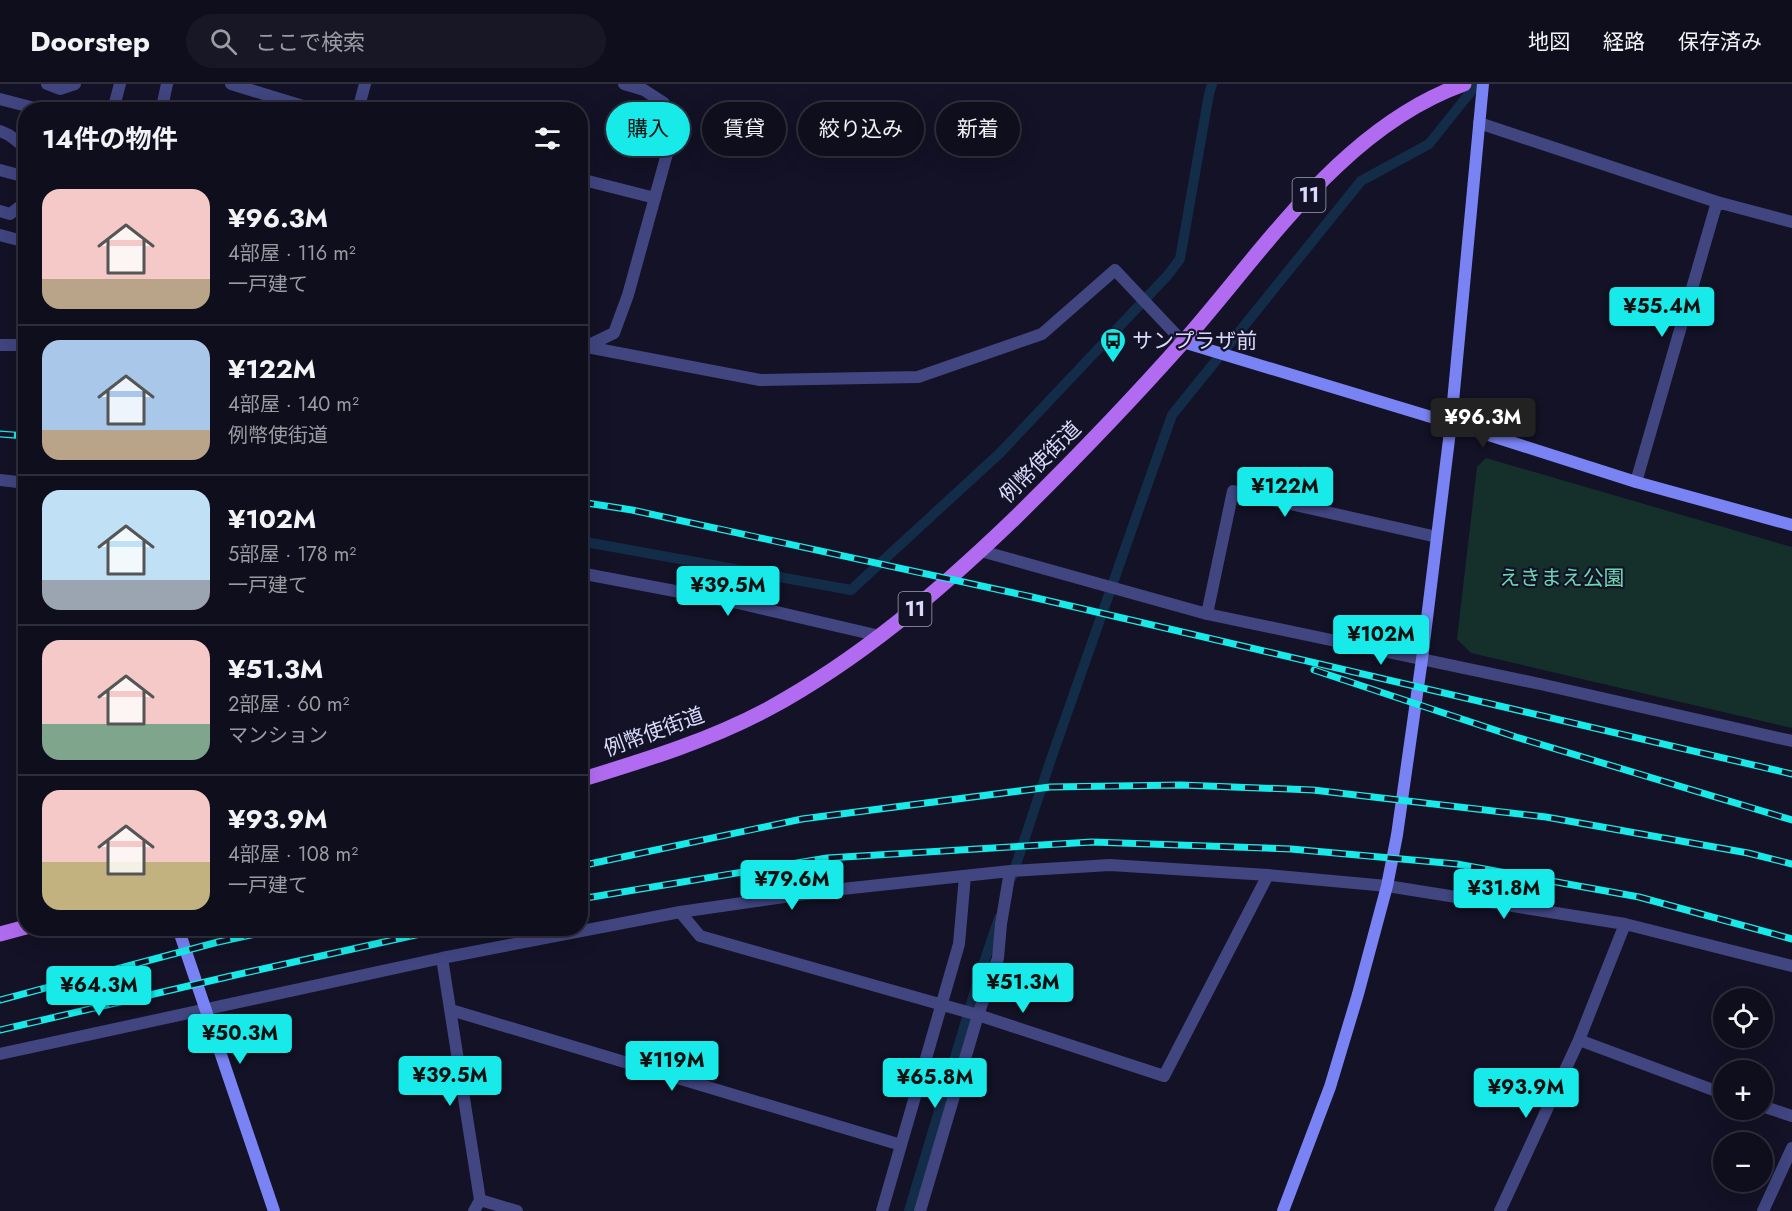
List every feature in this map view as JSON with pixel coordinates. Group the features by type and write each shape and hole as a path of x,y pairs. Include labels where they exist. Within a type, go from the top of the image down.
{"main road":[{"name":"例幣使街道","path":"588,777 690,745 768,709 824,676 922,604 981,551 1073,462 1183,342 1285,221 1323,180 1366,141 1401,114 1442,92 1464,84"},
{"path":"0,934 18,929"}],"street":[{"path":"47,84 60,89 75,84"},
{"path":"115,102 120,84"},
{"path":"163,102 167,84"},
{"path":"231,84 264,89 296,102"},
{"path":"360,102 364,84"},
{"path":"588,345 614,333 628,295 673,132 664,103 644,90 624,84"},
{"path":"1283,1211 1330,1087 1387,886 1397,835 1422,659 1451,423 1483,84"},
{"path":"0,99 18,104"},
{"path":"1479,123 1717,202 1792,222"},
{"path":"0,131 18,142"},
{"path":"0,170 18,175"},
{"path":"588,181 655,198"},
{"path":"1636,482 1717,202"},
{"path":"0,211 10,214 18,208"},
{"path":"0,236 18,240"},
{"path":"588,348 760,380 918,377 1042,334 1115,270 1183,342 1636,482 1792,525"},
{"path":"0,345 18,345"},
{"path":"0,480 18,482"},
{"path":"1207,614 1233,491 1437,537"},
{"path":"981,551 1207,614 1564,689 1792,741"},
{"path":"588,575 738,603 880,636"},
{"path":"588,930 680,912 833,890 1011,871 1110,865 1268,875 1387,886 1625,924 1792,966"},
{"path":"920,1211 978,1015 998,958 1001,924 1011,871"},
{"path":"680,912 700,936 978,1015 1164,1076 1268,875"},
{"path":"882,1211 959,944 965,876"},
{"path":"1500,1211 1579,1040 1625,924"},
{"path":"181,936 274,1211"},
{"path":"0,1054 442,958 556,936"},
{"path":"442,958 477,1205 518,1211"},
{"path":"451,1010 901,1145"},
{"path":"1579,1040 1713,1090"},
{"path":"1773,1110 1792,1116"},
{"path":"1763,1211 1792,1148"}],"green space":[{"name":"えきまえ公園","path":"1486,458 1792,547 1792,728 1471,653 1457,639 1477,467"}],"waterway":[{"path":"588,542 851,590 1000,453 1167,276 1180,259 1212,84"},
{"path":"1012,877 1172,415 1361,181 1429,144 1477,84"},
{"path":"909,1211 999,918"}],"railway":[{"path":"0,434 18,435"},
{"path":"588,503 632,510 1032,597 1792,774"},
{"path":"1314,670 1516,737 1792,820"},
{"path":"588,864 802,819 1050,787 1181,785 1313,790 1546,817 1748,853 1792,864"},
{"path":"588,898 827,858 1092,842 1291,849 1457,864 1639,897 1792,939"},
{"path":"0,1000 246,936"},
{"path":"0,1030 411,936"}],"place":[{"name":"サンプラザ前","path":"1113,364"}]}
